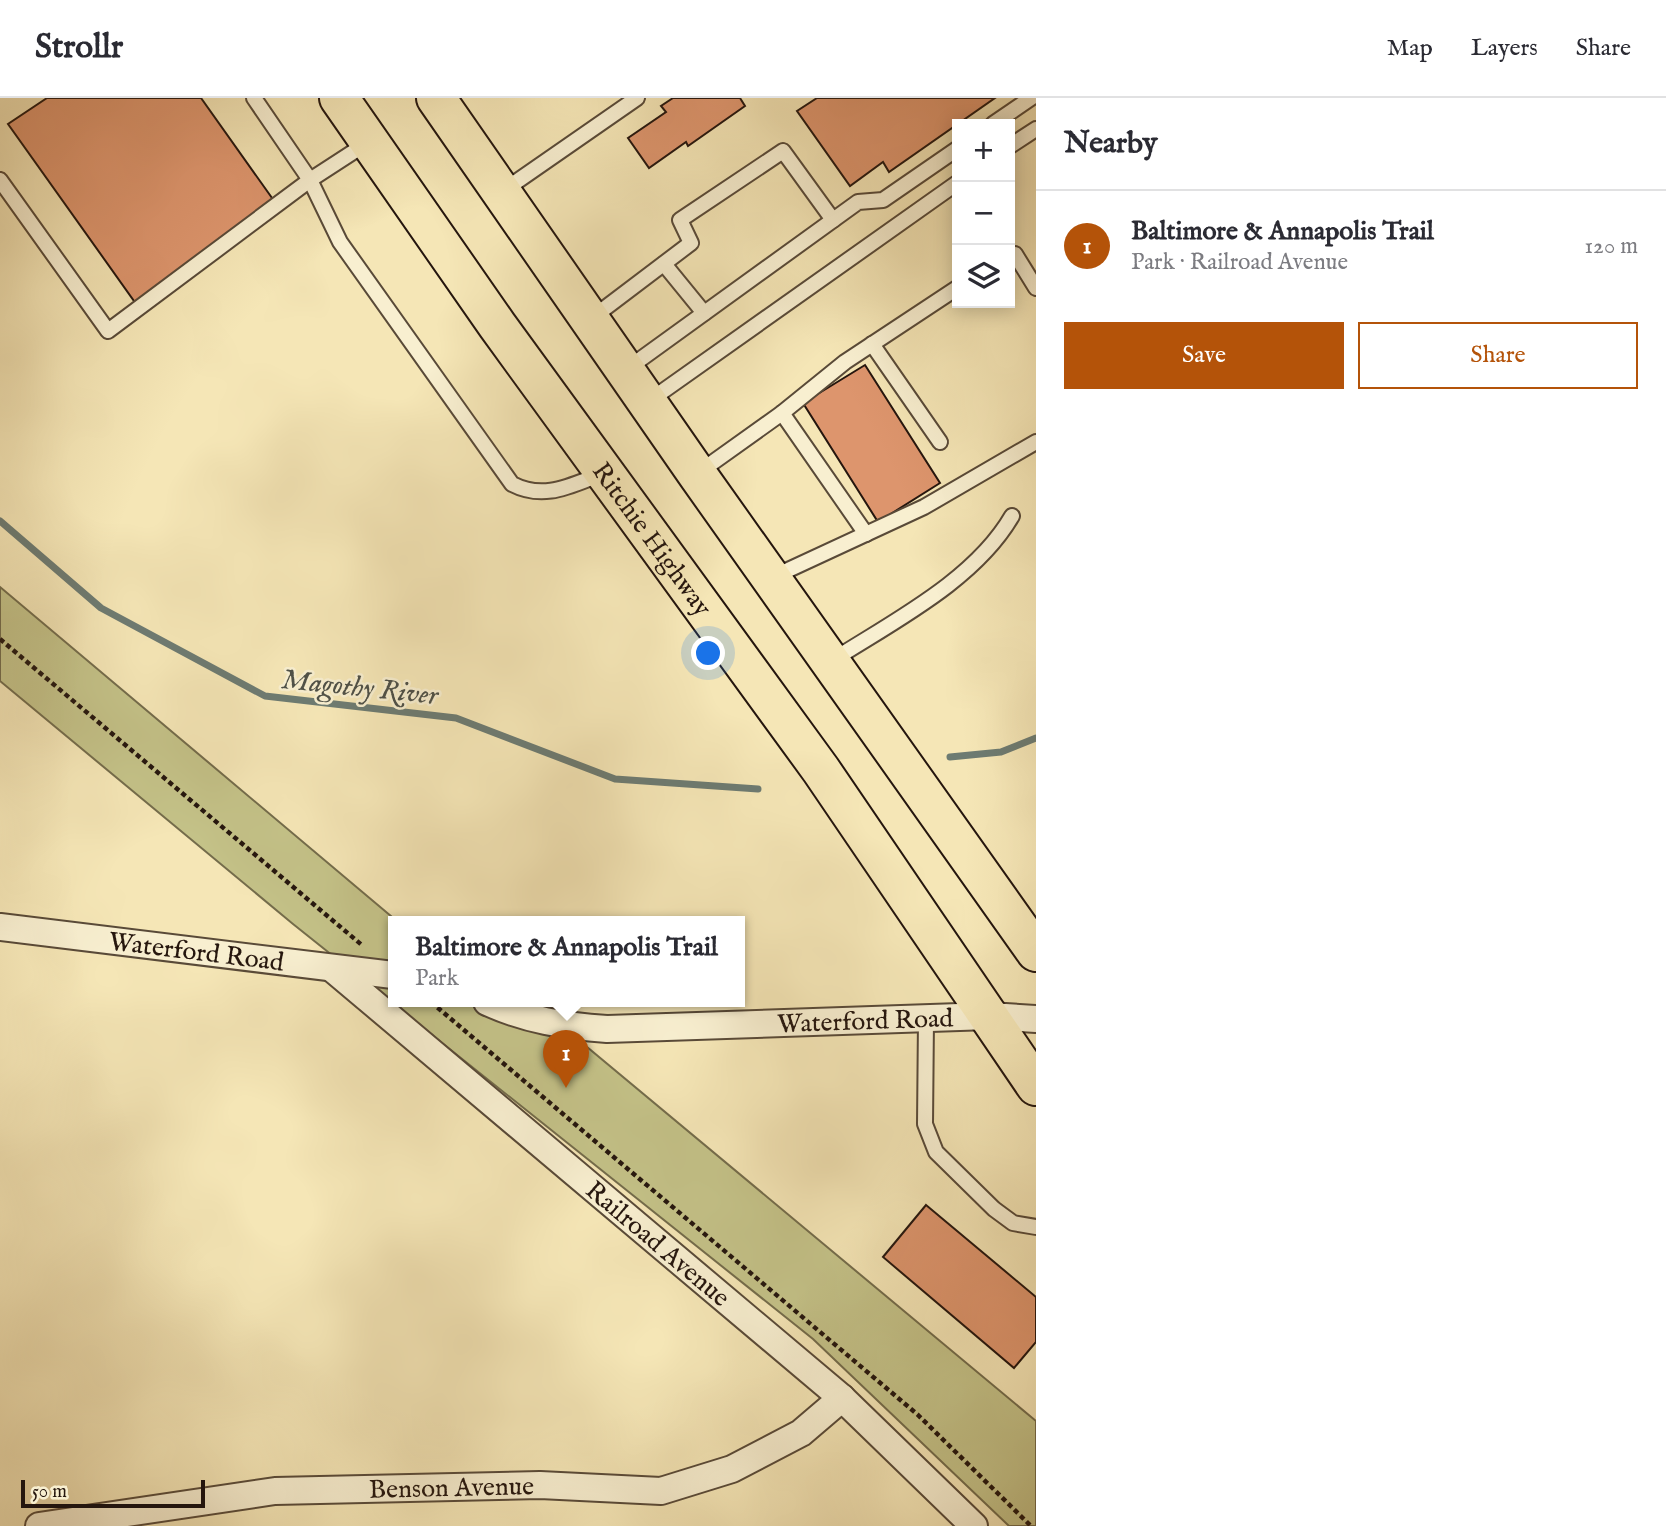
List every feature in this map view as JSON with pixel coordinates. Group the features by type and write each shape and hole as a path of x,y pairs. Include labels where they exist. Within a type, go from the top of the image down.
{"main road":[{"name":"Ritchie Highway","path":"339,98 821,770 1036,1086"},
{"path":"436,98 592,318 697,474 1036,952"}],"street":[{"name":"Waterford Road","path":"0,927 388,975"},
{"name":"Railroad Avenue","path":"334,970 842,1398 974,1526"},
{"name":"Waterford Road","path":"499,1007 558,1026 607,1029 989,1016 1036,1019"},
{"name":"Benson Avenue","path":"39,1526 275,1491 540,1485 661,1491 732,1469 801,1433 842,1398"}],"lane":[{"path":"254,98 310,180 340,242 512,484 528,492 549,493 605,472"},
{"path":"502,191 636,98"},
{"path":"1000,119 1031,98"},
{"path":"1015,143 1036,129"},
{"path":"0,180 108,331 310,180 369,141"},
{"path":"592,318 691,243 680,219 783,151 833,219"},
{"path":"626,369 858,202 883,200 952,152"},
{"path":"649,401 952,187"},
{"path":"1015,254 1036,288"},
{"path":"664,264 704,313"},
{"path":"697,474 872,344 952,291"},
{"path":"872,344 940,442"},
{"path":"782,413 866,534"},
{"path":"772,577 924,508 1036,442"},
{"path":"831,661 944,589 1002,533 1012,516"},
{"path":"926,1019 925,1124 936,1152 1003,1216 1013,1223 1036,1227"}],"path":[{"path":"0,639 372,953"},
{"path":"436,1007 918,1415 1031,1526"}],"shaded area":[{"path":"0,587 391,916 388,916 388,1000 293,924 0,681"},
{"path":"397,1007 539,1007 1036,1421 1036,1526 1009,1526 813,1339"}],"building":[{"path":"47,98 201,98 277,205 139,308 8,124"},
{"path":"673,98 740,98 745,106 688,146 686,142 649,168 628,138 666,112 661,106"},
{"path":"817,98 995,98 965,119 952,119 952,128 889,172 883,162 850,186 797,111"},
{"path":"865,365 940,483 878,522 803,403"},
{"path":"926,1205 1036,1297 1036,1342 1014,1368 883,1257"}],"waterway":[{"name":"Magothy River","path":"0,521 101,608 265,696 456,718 615,779 758,789"},
{"name":"Magothy River","path":"950,757 1001,752 1036,738"}],"place":[{"name":"Baltimore & Annapolis Trail","path":"566,1088"}]}
